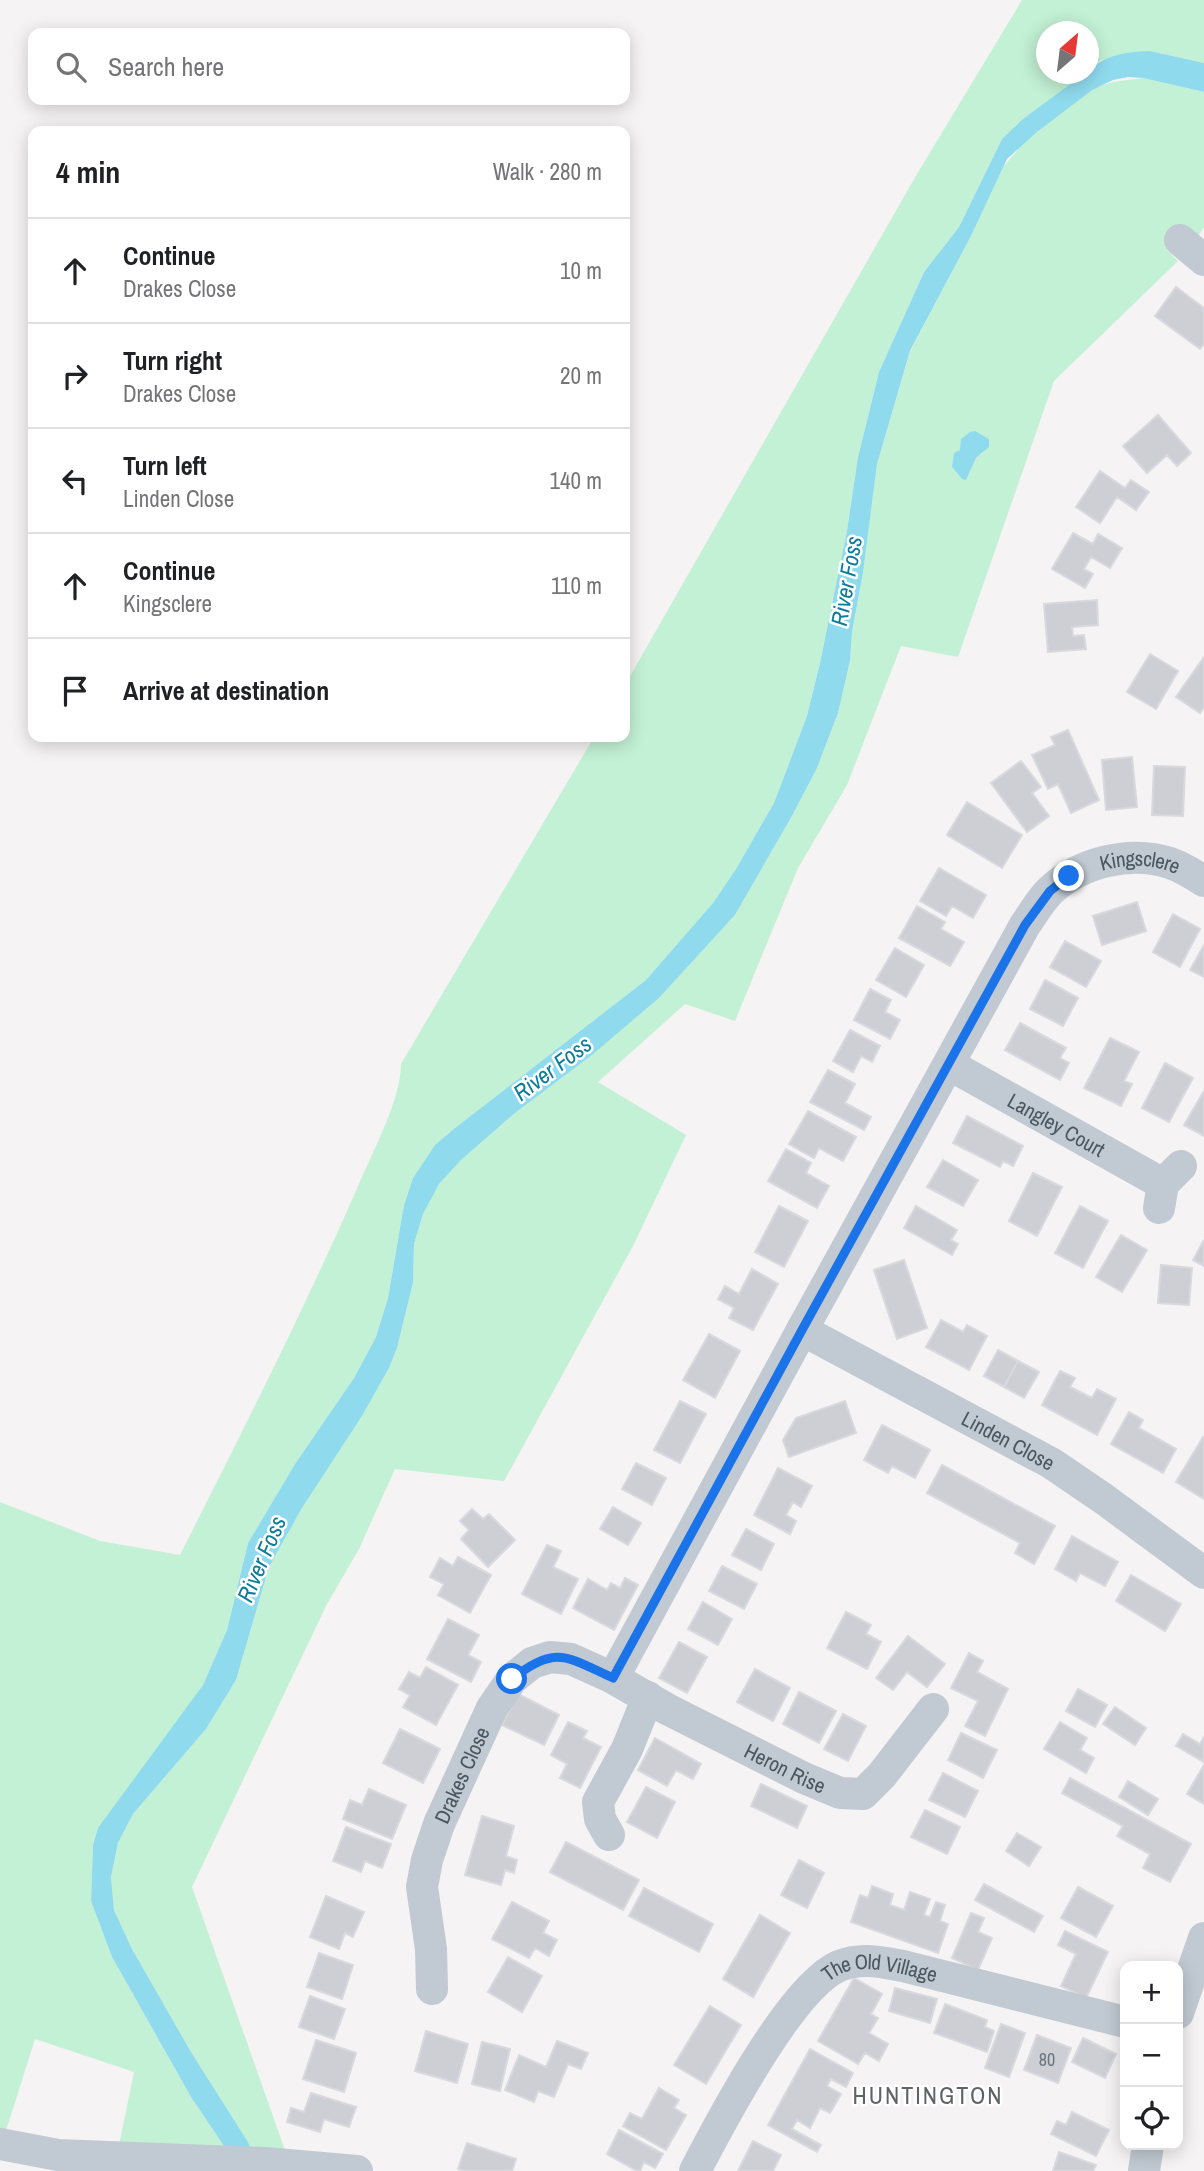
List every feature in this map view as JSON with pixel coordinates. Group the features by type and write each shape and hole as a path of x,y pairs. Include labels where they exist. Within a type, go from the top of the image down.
{"street":[{"path":"1180,240 1204,260"},
{"name":"Kingsclere","path":"802,1330 1025,925 1050,891 1069,876 1092,865 1117,859 1143,858 1169,863 1204,881"},
{"name":"Langley Court","path":"950,1065 1168,1186"},
{"path":"613,1678 802,1330"},
{"name":"Linden Close","path":"802,1330 1051,1464 1104,1499 1204,1573"},
{"name":"Drakes Close","path":"432,1989 431,1949 422,1887 427,1860 439,1824 492,1708 512,1679 532,1663 550,1657 571,1659 613,1678"},
{"name":"Heron Rise","path":"613,1678 749,1751 840,1793 863,1794 882,1775 933,1709"},
{"path":"609,1835 600,1819 598,1802 627,1749 648,1697"},
{"path":"1183,1998 1204,1938"},
{"name":"The Old Village","path":"695,2171 741,2086 787,2017 812,1987 830,1971 845,1964 870,1961 903,1966 1120,2021"},
{"path":"0,2144 58,2155 260,2163 357,2171"},
{"path":"1144,2171 1147,2150"}],"green space":[{"path":"1022,0 1204,0 1204,63 1150,51 1099,62 1099,21 1036,21 1036,84 1071,84 1002,139 959,227 924,272 879,372 858,457 847,531 820,663 807,716 774,803 713,903 646,980 455,1128 435,1145 413,1178 404,1205 388,1298 376,1337 354,1378 295,1464 248,1543 227,1630 203,1685 93,1845 91,1901 112,1957 191,2097 224,2146 118,2150 134,2072 35,2039 5,2134 0,2132 0,1502 100,1541 180,1555 338,1231 391,1109 401,1064 591,742 630,742 630,676 917,174"},
{"path":"1143,78 1204,92 1204,227 1197,238 1173,236 1167,250 1178,261 1054,381 958,657 901,646 847,785 798,868 735,1021 685,1004 598,1082 686,1135 633,1246 504,1481 395,1469 359,1549 327,1604 192,1887 286,2153 254,2157 248,2142 191,2052 132,1949 114,1910 111,1877 118,1843 133,1814 206,1729 236,1680 269,1567 302,1508 362,1416 389,1368 397,1348 413,1283 414,1244 423,1214 439,1184 461,1160 515,1113 592,1055 659,998 735,915 792,816 817,768 838,713 850,661 877,463 910,352 971,236 1003,167 1023,144 1088,90 1113,82","holes":["962,445 984,452 976,458 962,479 952,467"]}],"water":[{"name":"River Foss","path":"1150,51 1204,63 1204,92 1143,78 1113,80 1092,90 1007,159 971,236 910,351 877,464 850,661 838,713 817,768 792,816 735,915 659,998 592,1055 515,1113 461,1160 439,1184 423,1214 414,1244 413,1283 397,1348 389,1368 362,1416 302,1508 269,1567 236,1680 206,1729 133,1814 118,1843 111,1877 114,1910 132,1949 191,2052 248,2142 254,2157 224,2146 191,2097 112,1957 91,1901 93,1845 98,1828 203,1685 227,1630 248,1543 295,1464 354,1378 376,1337 388,1298 404,1205 413,1178 435,1145 455,1128 646,980 713,903 736,869 774,803 807,716 847,531 858,457 879,372 924,272 959,227 1002,139 1023,119 1070,84 1099,84 1099,63 1125,53"},
{"path":"975,431 989,439 989,447 976,458 966,480 952,467 954,453 960,450 961,439"}],"building":[{"path":"1176,287 1204,308 1204,344 1200,349 1155,316"},
{"path":"1158,415 1191,453 1177,466 1167,455 1147,473 1123,446"},
{"path":"1100,471 1125,488 1131,480 1149,492 1136,510 1117,497 1100,523 1076,507"},
{"path":"1073,533 1093,544 1098,534 1122,548 1110,568 1091,557 1084,569 1093,574 1085,588 1052,569"},
{"path":"1097,600 1098,625 1072,627 1073,636 1084,635 1086,649 1048,652 1044,604"},
{"path":"1150,654 1178,671 1156,709 1127,692"},
{"path":"1204,657 1204,707 1200,713 1176,697"},
{"path":"1068,730 1099,800 1071,813 1058,784 1048,789 1032,755 1055,745 1051,737"},
{"path":"1132,757 1137,807 1106,810 1102,760"},
{"path":"1021,761 1041,787 1032,793 1049,816 1027,832 991,783"},
{"path":"1154,766 1185,767 1183,816 1152,815"},
{"path":"967,802 1022,835 1002,868 947,835"},
{"path":"939,868 986,895 973,918 952,906 946,916 920,901"},
{"path":"1137,902 1146,931 1102,945 1093,916"},
{"path":"917,906 945,922 941,929 964,942 950,966 899,938"},
{"path":"1173,914 1200,929 1180,967 1153,952"},
{"path":"1065,941 1101,961 1086,987 1050,967"},
{"path":"1204,945 1204,977 1190,970"},
{"path":"895,948 924,965 906,997 876,980"},
{"path":"1045,980 1078,998 1063,1026 1030,1009"},
{"path":"870,989 891,1000 885,1012 900,1020 890,1039 854,1020"},
{"path":"1020,1023 1066,1048 1060,1058 1069,1063 1060,1080 1005,1050"},
{"path":"850,1030 880,1046 872,1062 861,1056 853,1072 833,1061"},
{"path":"1110,1038 1139,1052 1124,1081 1132,1084 1121,1106 1084,1088"},
{"path":"1165,1063 1193,1078 1169,1122 1142,1108"},
{"path":"828,1070 855,1084 845,1103 871,1117 864,1130 810,1102"},
{"path":"1204,1091 1204,1136 1184,1125"},
{"path":"808,1111 856,1137 843,1161 819,1148 814,1158 789,1144"},
{"path":"967,1116 1023,1146 1013,1166 1003,1161 1000,1167 953,1143"},
{"path":"786,1149 811,1163 806,1173 829,1186 817,1208 768,1181"},
{"path":"943,1160 978,1180 963,1206 927,1187"},
{"path":"1033,1173 1062,1187 1037,1236 1009,1221"},
{"path":"779,1206 808,1221 784,1267 755,1252"},
{"path":"916,1206 957,1230 951,1240 958,1244 952,1255 904,1228"},
{"path":"1080,1206 1108,1221 1083,1268 1055,1253"},
{"path":"1121,1235 1147,1250 1122,1292 1096,1277"},
{"path":"1204,1240 1204,1266 1193,1260"},
{"path":"904,1260 927,1328 897,1339 874,1270"},
{"path":"1161,1265 1192,1268 1189,1305 1158,1303"},
{"path":"752,1269 778,1284 753,1330 729,1318 734,1308 718,1299 725,1286 739,1294"},
{"path":"941,1320 963,1332 967,1325 987,1336 969,1370 926,1347"},
{"path":"709,1334 740,1351 715,1398 683,1380"},
{"path":"998,1350 1018,1361 1004,1387 984,1376"},
{"path":"1018,1361 1039,1372 1024,1398 1004,1387"},
{"path":"1060,1371 1075,1378 1070,1387 1092,1398 1097,1389 1116,1399 1097,1435 1042,1405"},
{"path":"680,1401 706,1414 680,1463 654,1450"},
{"path":"845,1401 856,1433 789,1457 783,1440 796,1418"},
{"path":"1129,1412 1143,1420 1139,1428 1176,1449 1163,1473 1111,1444"},
{"path":"882,1425 930,1450 915,1478 892,1466 888,1473 864,1460"},
{"path":"1204,1438 1204,1499 1176,1482"},
{"path":"636,1463 666,1478 652,1505 622,1489"},
{"path":"942,1465 1055,1526 1034,1564 1015,1553 1020,1543 927,1493"},
{"path":"778,1468 812,1486 801,1507 793,1502 786,1515 796,1521 790,1534 754,1515"},
{"path":"613,1507 641,1523 628,1545 600,1529"},
{"path":"472,1509 483,1519 489,1514 515,1540 488,1567 461,1539 469,1530 460,1521"},
{"path":"746,1529 774,1544 761,1570 732,1555"},
{"path":"1072,1536 1118,1562 1105,1586 1080,1573 1076,1581 1055,1569"},
{"path":"547,1545 561,1551 553,1567 578,1579 561,1614 522,1594"},
{"path":"458,1557 491,1575 470,1613 438,1595 444,1584 430,1577 440,1558 453,1566"},
{"path":"722,1566 757,1584 744,1609 709,1591"},
{"path":"1131,1575 1181,1604 1165,1631 1116,1601"},
{"path":"625,1578 638,1585 614,1630 573,1608 588,1579 607,1590 611,1583 620,1588"},
{"path":"703,1602 732,1619 718,1645 688,1629"},
{"path":"846,1612 871,1625 866,1634 881,1642 867,1669 827,1648"},
{"path":"448,1619 479,1635 468,1655 481,1662 471,1682 427,1659"},
{"path":"908,1636 945,1664 927,1687 907,1672 893,1690 876,1678"},
{"path":"679,1642 707,1657 687,1693 659,1678"},
{"path":"969,1653 983,1661 977,1672 1008,1689 985,1736 965,1726 978,1701 951,1688"},
{"path":"426,1667 458,1685 436,1725 403,1707 410,1695 399,1689 409,1672 420,1678"},
{"path":"755,1669 790,1688 773,1721 737,1702"},
{"path":"1078,1689 1107,1705 1095,1727 1066,1711"},
{"path":"799,1692 836,1711 819,1743 783,1724"},
{"path":"518,1694 559,1715 544,1745 502,1725"},
{"path":"1115,1707 1146,1728 1135,1745 1103,1724"},
{"path":"843,1714 866,1726 848,1761 824,1749"},
{"path":"568,1722 587,1731 583,1738 601,1747 580,1788 560,1778 567,1764 551,1755"},
{"path":"1060,1722 1087,1738 1080,1750 1094,1758 1086,1773 1044,1749"},
{"path":"400,1729 440,1749 423,1783 383,1763"},
{"path":"961,1733 997,1750 983,1778 948,1760"},
{"path":"1183,1734 1200,1744 1204,1737 1204,1762 1176,1746"},
{"path":"655,1738 701,1764 693,1779 676,1770 667,1786 638,1770"},
{"path":"1204,1765 1204,1804 1187,1794"},
{"path":"943,1773 978,1791 965,1817 929,1800"},
{"path":"1070,1778 1191,1844 1170,1882 1143,1868 1150,1854 1117,1836 1123,1826 1062,1793"},
{"path":"1128,1781 1158,1799 1148,1815 1119,1797"},
{"path":"761,1784 807,1806 797,1828 751,1806"},
{"path":"646,1787 675,1802 657,1838 627,1822"},
{"path":"369,1789 406,1805 392,1839 343,1819 350,1800 362,1805"},
{"path":"925,1810 960,1827 947,1854 911,1837"},
{"path":"482,1816 514,1826 506,1856 517,1860 514,1873 505,1870 501,1885 465,1875"},
{"path":"346,1827 391,1844 382,1868 365,1861 361,1872 333,1861"},
{"path":"1017,1833 1041,1847 1029,1866 1006,1851"},
{"path":"566,1842 639,1880 623,1910 550,1872"},
{"path":"799,1860 824,1873 807,1908 781,1895"},
{"path":"984,1884 1043,1916 1034,1932 975,1900"},
{"path":"872,1886 893,1894 890,1905 904,1910 910,1892 930,1899 924,1915 930,1917 936,1902 945,1905 940,1921 948,1924 938,1953 851,1922 860,1895 868,1898"},
{"path":"1078,1887 1113,1906 1096,1937 1061,1918"},
{"path":"644,1888 713,1924 699,1952 629,1916"},
{"path":"326,1896 364,1912 353,1937 345,1933 339,1949 310,1937"},
{"path":"512,1902 549,1921 543,1933 557,1940 549,1956 535,1948 529,1958 492,1939"},
{"path":"971,1913 984,1918 978,1932 992,1938 978,1970 952,1958"},
{"path":"760,1915 790,1933 753,1997 723,1979"},
{"path":"1065,1931 1108,1952 1086,1998 1061,1986 1076,1954 1058,1945"},
{"path":"319,1953 353,1965 342,1999 307,1987"},
{"path":"508,1957 542,1976 522,2012 488,1992"},
{"path":"854,1978 882,1994 871,2014 878,2018 869,2033 888,2044 879,2061 865,2053 858,2064 818,2041"},
{"path":"895,1988 937,1999 930,2023 889,2011"},
{"path":"310,1996 345,2009 334,2039 299,2027"},
{"path":"945,2004 987,2020 985,2027 994,2031 987,2052 934,2033"},
{"path":"710,2006 741,2025 706,2084 674,2065"},
{"path":"1001,2024 1025,2033 1009,2077 985,2068"},
{"path":"426,2031 468,2044 457,2083 415,2071"},
{"path":"1037,2035 1071,2048 1058,2083 1024,2070"},
{"path":"1083,2038 1116,2054 1105,2078 1072,2062"},
{"path":"316,2040 356,2053 344,2092 303,2079"},
{"path":"557,2041 588,2053 581,2069 568,2064 554,2097 538,2091 534,2102 505,2090 519,2055 546,2067"},
{"path":"482,2042 510,2049 500,2091 472,2084"},
{"path":"810,2049 853,2073 846,2087 831,2079 827,2086 841,2094 830,2113 820,2108 810,2128 797,2120 792,2129 821,2145 817,2152 768,2125"},
{"path":"659,2088 679,2100 674,2108 686,2115 666,2150 623,2126 630,2113 642,2119"},
{"path":"311,2093 356,2107 349,2127 324,2119 320,2132 287,2122 291,2108 304,2112"},
{"path":"1072,2112 1109,2130 1096,2156 1051,2134 1057,2121 1066,2125"},
{"path":"619,2130 663,2154 655,2168 644,2162 640,2171 637,2171 607,2154"},
{"path":"753,2141 781,2155 773,2171 738,2171"},
{"path":"467,2143 516,2159 512,2171 458,2169"},
{"path":"1059,2152 1096,2165 1093,2171 1053,2171"}],"district":[{"name":"HUNTINGTON","path":"928,2095"}],"route":[{"path":"512,1679 532,1663 550,1657 571,1659 613,1678 1025,925 1050,891 1069,876"}]}
